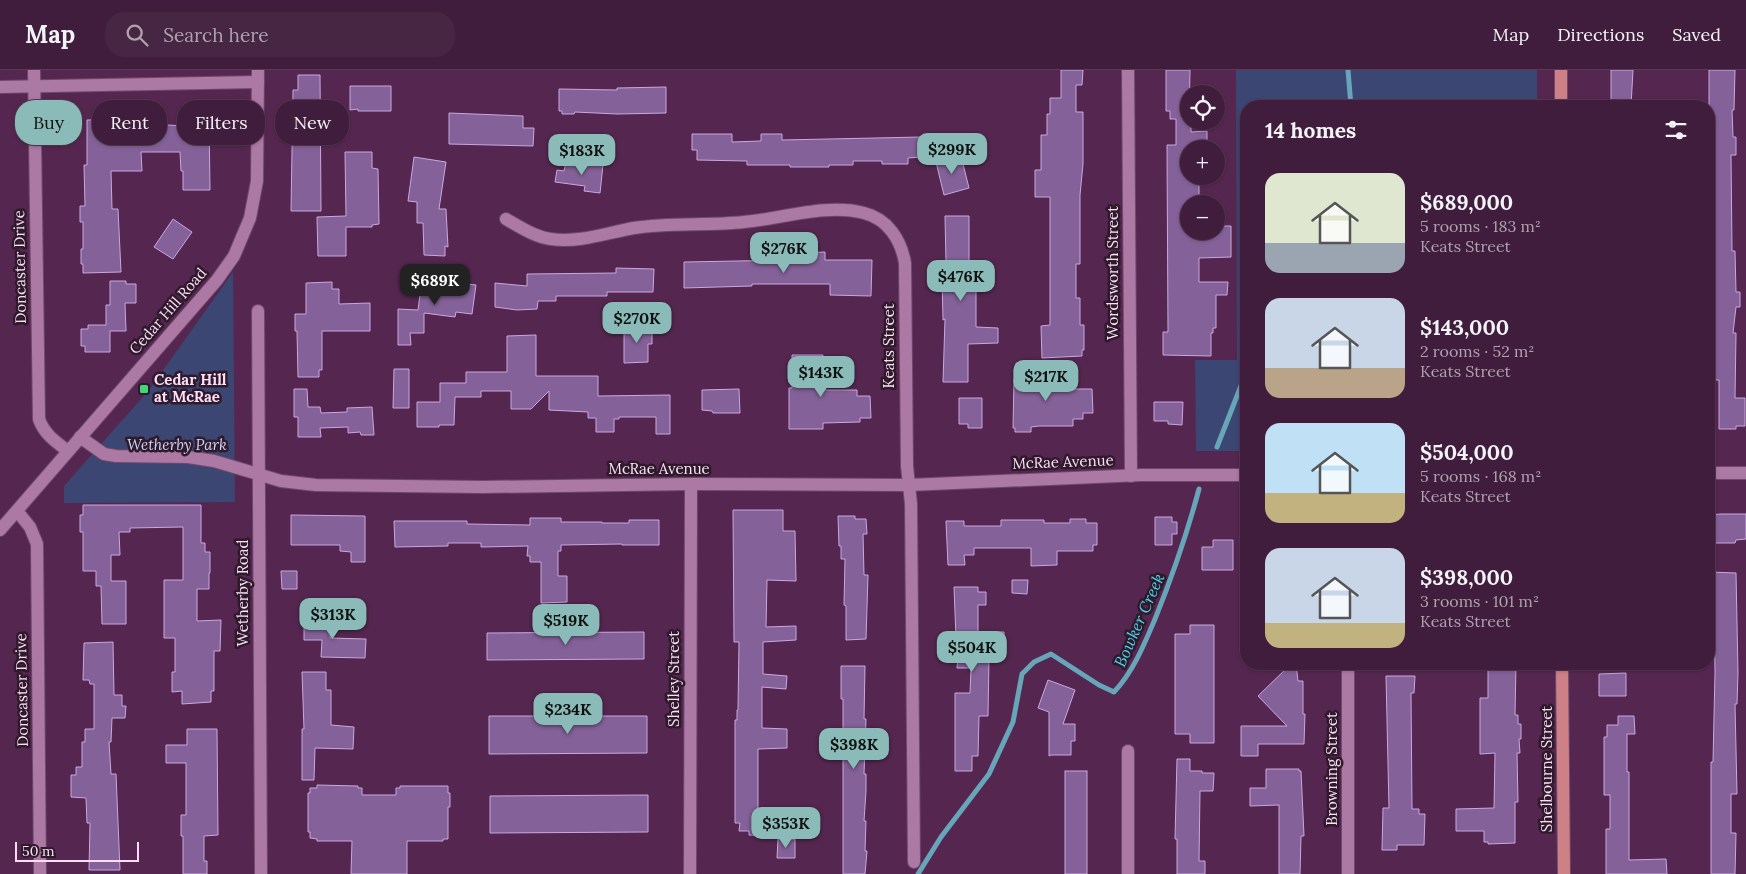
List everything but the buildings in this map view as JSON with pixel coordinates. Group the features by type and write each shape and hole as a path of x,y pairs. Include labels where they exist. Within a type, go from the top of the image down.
{"main road":[{"path":"1561,70 1561,100"},
{"name":"Shelbourne Street","path":"1562,670 1564,874"}],"street":[{"name":"Doncaster Drive","path":"34,70 39,419 46,433 68,451"},
{"name":"Wordsworth Street","path":"1128,70 1131,476"},
{"path":"0,87 258,76"},
{"name":"Cedar Hill Road","path":"0,530 217,280 234,256 250,218 257,180 258,76"},
{"name":"Keats Street","path":"506,220 533,234 550,239 568,240 655,225 745,222 826,210 864,213 883,222 896,237 905,263 914,862"},
{"name":"Wetherby Road","path":"258,311 261,874"},
{"name":"McRae Avenue","path":"80,437 104,454 214,461 281,481 316,485 483,487 691,484 909,485 1131,476 1240,475"},
{"path":"1715,474 1746,473"},
{"name":"Shelley Street","path":"690,874 691,484"},
{"name":"Doncaster Drive","path":"16,511 30,527 37,544 40,874"},
{"name":"Browning Street","path":"1348,670 1348,874"},
{"path":"1128,751 1128,874"}],"green space":[{"path":"1236,70 1537,70 1537,100 1240,100 1240,451 1196,451 1195,360 1237,360"},
{"name":"Wetherby Park","path":"233,272 235,502 64,503 64,486 149,390"}],"waterway":[{"name":"Bowker Creek","path":"1348,70 1350,100"},
{"name":"Bowker Creek","path":"1217,447 1240,388"},
{"name":"Bowker Creek","path":"918,874 941,837 989,774 1013,722 1022,674 1034,662 1051,654 1099,685 1114,692 1127,676 1138,658 1155,619 1179,555 1199,489"}],"place":[{"name":"Cedar Hill at McRae","path":"144,389"}]}
